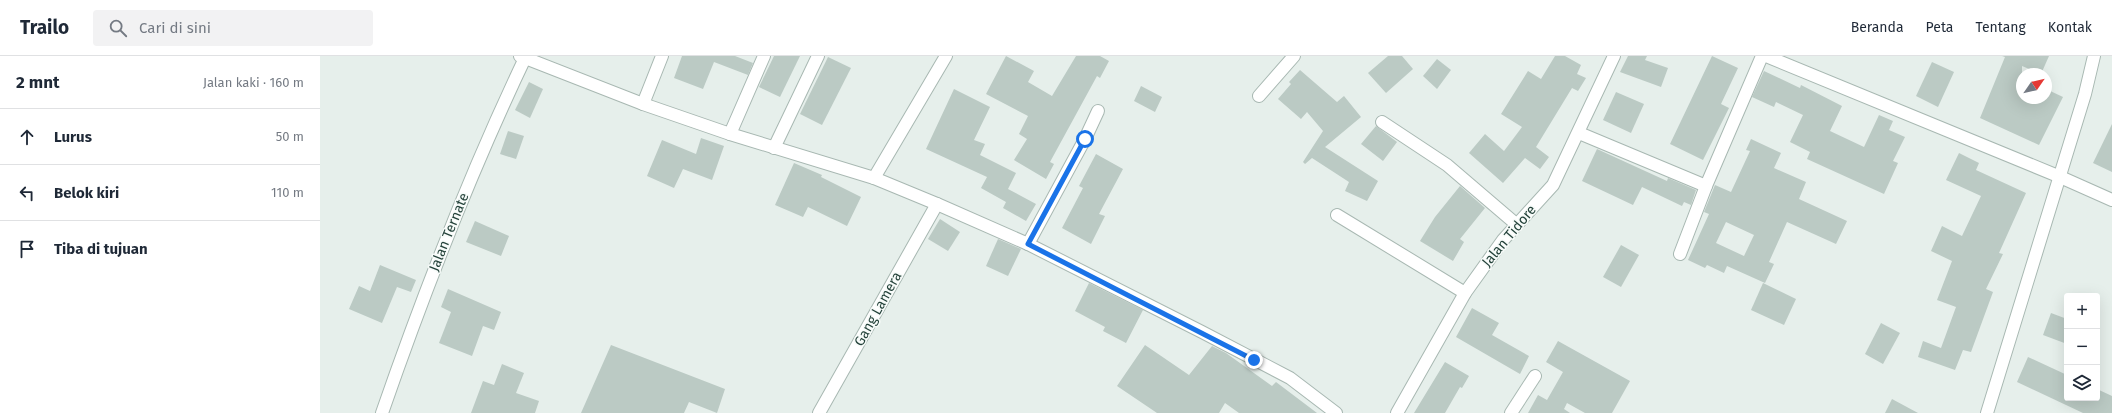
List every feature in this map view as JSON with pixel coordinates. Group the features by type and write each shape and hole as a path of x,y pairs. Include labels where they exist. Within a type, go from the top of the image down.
{"street":[{"path":"524,56 643,104 730,134 874,178 1028,244 1290,378 1336,413"},
{"name":"Jalan Ternate","path":"382,413 432,274 524,56"},
{"path":"643,104 662,56"},
{"path":"730,134 764,56"},
{"path":"774,148 818,56"},
{"path":"874,178 946,56"},
{"path":"1259,96 1294,56"},
{"name":"Jalan Tidore","path":"1397,413 1465,292 1516,224 1552,185 1579,133 1614,56"},
{"path":"1680,254 1706,186 1762,56"},
{"path":"1766,56 2058,176 2112,200"},
{"path":"1987,413 2058,176 2085,94 2094,56"},
{"path":"1028,244 1085,139 1098,111"},
{"path":"1382,122 1447,165 1516,224"},
{"path":"1579,133 1706,186"},
{"name":"Gang Lamera","path":"820,413 937,204"},
{"path":"1337,215 1465,292"},
{"path":"1511,413 1535,376"}],"building":[{"path":"682,56 735,56 753,63 748,75 714,62 703,89 674,78"},
{"path":"774,56 800,56 780,97 759,87"},
{"path":"1006,56 1034,71 1028,82 1052,96 1076,56 1100,56 1109,61 1100,78 1097,76 1050,162 1054,164 1046,179 1014,160 1027,139 1019,134 1028,116 986,94"},
{"path":"1388,56 1402,56 1413,69 1386,93 1368,73"},
{"path":"1555,56 1565,56 1581,65 1577,74 1586,78 1578,91 1572,88 1536,147 1549,157 1540,169 1525,158 1503,183 1469,153 1485,134 1504,151 1522,127 1501,114 1528,71 1541,79"},
{"path":"1628,56 1647,56 1645,60 1668,68 1661,87 1620,72"},
{"path":"1712,56 1738,68 1721,104 1729,108 1703,160 1670,144"},
{"path":"2002,56 2049,56 2044,68 2027,68 2022,66 2022,68 2016,68 2016,104 2052,104 2052,92 2063,97 2039,145 1980,118 2005,57"},
{"path":"828,57 851,68 822,125 800,114"},
{"path":"1437,59 1451,70 1437,89 1423,76"},
{"path":"1932,62 1954,72 1938,107 1916,96"},
{"path":"1300,70 1337,102 1344,96 1361,117 1325,147 1378,181 1367,201 1345,191 1349,182 1312,158 1305,164 1303,162 1323,131 1307,112 1301,119 1278,99 1291,84 1289,82"},
{"path":"1764,71 1800,88 1801,85 1842,106 1830,131 1864,147 1879,115 1893,121 1889,130 1905,137 1893,161 1898,163 1884,194 1807,159 1810,152 1790,142 1803,115 1776,102 1774,107 1752,97"},
{"path":"529,82 543,89 530,118 515,110"},
{"path":"1141,86 1162,97 1155,112 1134,101"},
{"path":"954,89 990,107 974,140 985,144 980,155 1016,173 1008,189 1036,204 1026,221 1003,208 1006,202 981,188 987,177 926,149"},
{"path":"1616,92 1644,104 1631,133 1603,120"},
{"path":"2112,124 2112,172 2093,163"},
{"path":"1376,126 1397,142 1383,161 1361,144"},
{"path":"508,131 524,136 516,159 500,154"},
{"path":"701,138 724,146 712,180 683,169 674,188 647,176 662,140 696,154"},
{"path":"1751,139 1781,153 1774,168 1806,182 1799,199 1847,221 1836,244 1787,222 1769,262 1774,264 1765,283 1727,266 1724,273 1707,265 1705,268 1688,260 1709,214 1704,212 1715,185 1731,192 1750,151 1746,150","holes":["1726,222 1754,235 1744,256 1716,243"]},
{"path":"1597,149 1667,181 1668,178 1696,190 1691,205 1684,202 1682,206 1642,187 1633,205 1582,181"},
{"path":"1959,153 1979,163 1976,170 2026,193 1999,253 2003,254 1986,289 1993,292 1971,352 1963,350 1955,370 1918,357 1923,341 1941,348 1956,307 1937,300 1952,261 1931,251 1942,226 1962,236 1981,196 1946,180"},
{"path":"1096,154 1123,169 1099,214 1105,216 1091,244 1062,228 1083,188 1079,186"},
{"path":"794,163 822,175 821,177 861,197 847,226 808,207 803,217 775,205"},
{"path":"1460,186 1485,208 1460,239 1464,242 1453,261 1420,241 1435,217"},
{"path":"940,219 960,232 948,251 928,239"},
{"path":"475,221 509,236 501,256 466,242"},
{"path":"998,239 1021,249 1008,276 986,266"},
{"path":"1621,245 1639,255 1621,287 1603,277"},
{"path":"380,265 416,280 411,292 397,287 382,323 349,309 359,286 370,291"},
{"path":"1089,283 1143,310 1126,343 1103,331 1105,327 1075,311"},
{"path":"1763,283 1796,299 1784,325 1751,310"},
{"path":"448,289 501,312 494,330 483,326 472,356 439,343 451,312 441,307"},
{"path":"1472,308 1499,323 1492,335 1529,356 1520,374 1456,337"},
{"path":"2051,313 2064,318 2064,343 2043,335"},
{"path":"1881,323 1900,333 1883,364 1865,354"},
{"path":"1558,341 1630,381 1612,413 1585,413 1567,403 1564,409 1570,413 1528,413 1538,395 1547,400 1563,372 1546,362"},
{"path":"611,345 725,389 717,413 689,402 684,413 581,413"},
{"path":"1145,345 1189,375 1212,346 1226,353 1272,386 1276,382 1317,413 1239,413 1225,403 1219,413 1157,413 1117,386"},
{"path":"2028,357 2064,374 2064,401 2100,401 2100,390 2112,396 2112,413 2083,413 2017,382"},
{"path":"1445,362 1469,376 1462,388 1460,387 1445,413 1414,413"},
{"path":"502,364 524,373 516,393 539,401 535,413 471,413 483,381 494,385"},
{"path":"1892,399 1918,413 1885,413"}],"route":[{"path":"1085,139 1028,244 1254,360"}]}
